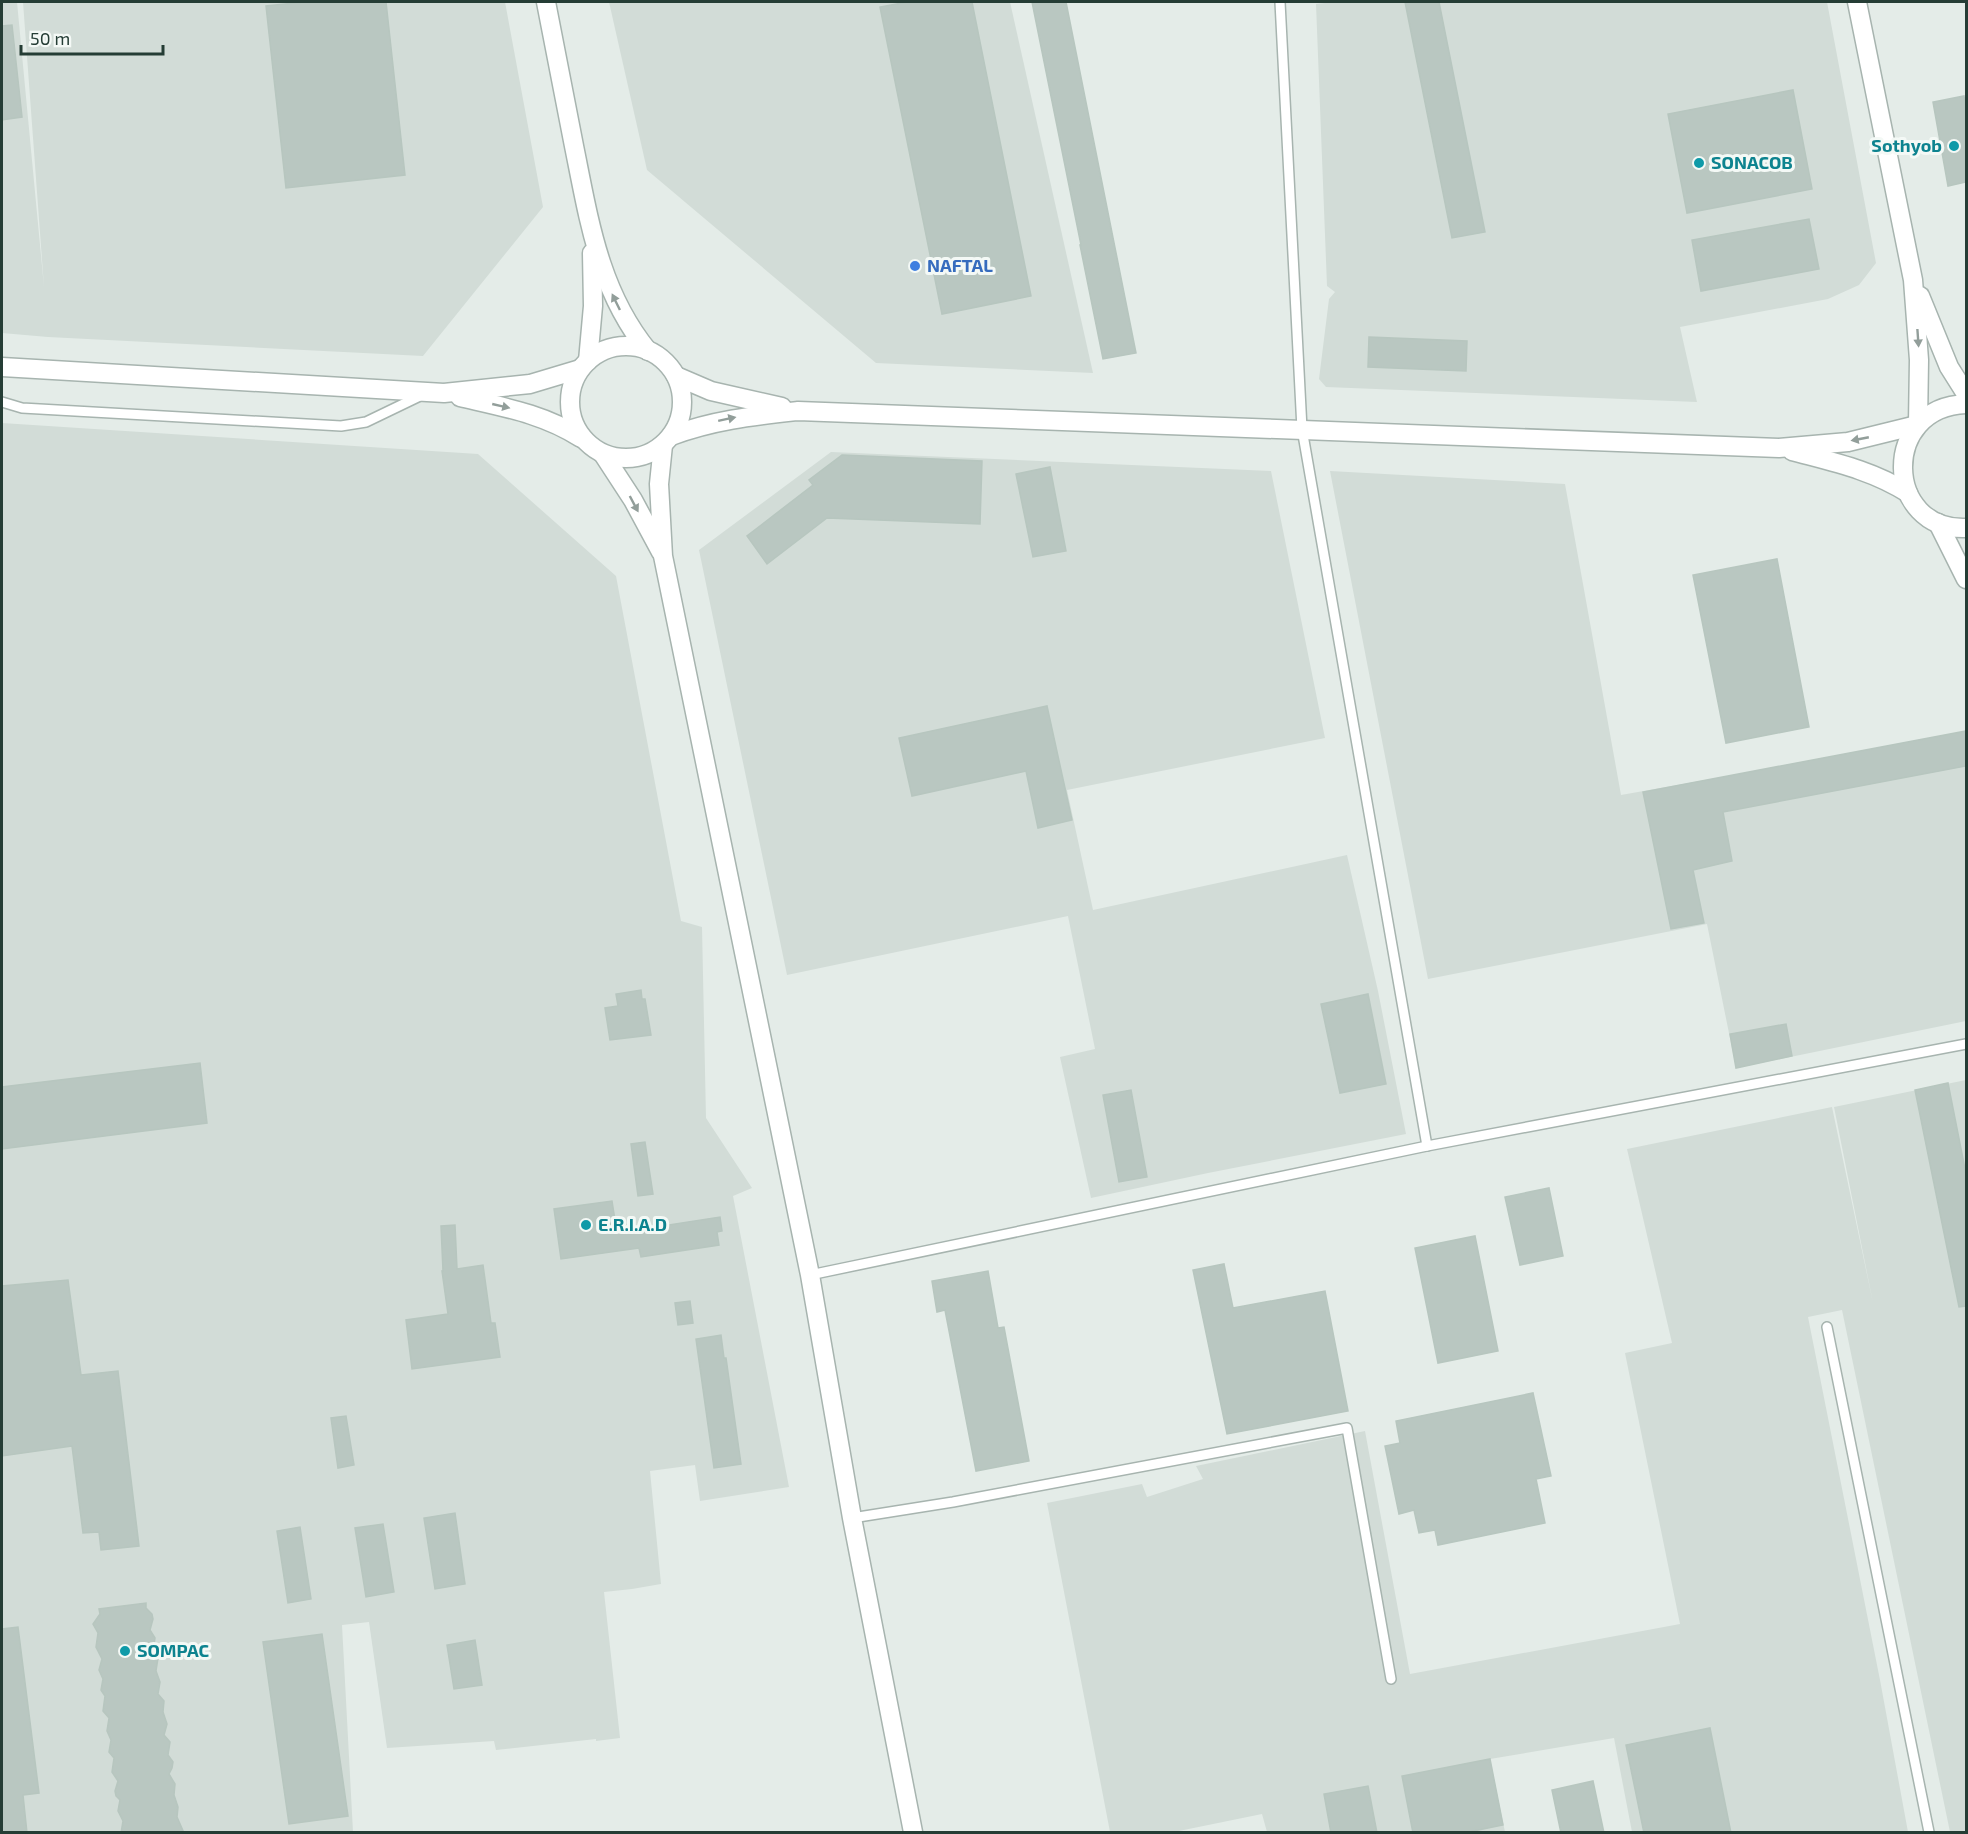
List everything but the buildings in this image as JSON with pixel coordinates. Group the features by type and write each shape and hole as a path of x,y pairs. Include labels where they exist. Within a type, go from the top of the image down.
{"street":[{"path":"546,2 592,236 612,295 648,351"},
{"path":"1857,2 1913,280 1919,360 1918,424 1907,441 1902,460 1902,473 1908,493 1918,508 1938,523 1949,527 1966,528"},
{"path":"584,365 593,306 592,236"},
{"path":"1913,280 1949,367 1966,394"},
{"path":"583,439 572,417 570,404 572,386 584,365 598,353 623,346 648,351 664,361 676,376 682,400 680,419 667,441 659,484 663,556 810,1275 852,1518 913,1833"},
{"path":"2,368 436,393 530,384 584,365"},
{"path":"676,376 711,391 798,411"},
{"path":"436,393 536,415 583,439 603,454 628,459 652,453 667,441 704,425 737,417 798,411 1779,448 1848,442 1918,424 1940,409 1966,404"},
{"path":"1779,448 1865,471 1908,493"},
{"path":"603,454 633,500 663,556"},
{"path":"1938,523 1966,579"}],"lane":[{"path":"1280,2 1302,429 1427,1146"},
{"path":"2,402 22,408 341,426 373,419 436,393"},
{"path":"810,1275 1427,1146 1966,1044"},
{"path":"1827,1327 1929,1833"},
{"path":"852,1518 965,1500 1347,1428 1391,1679"}],"shaded area":[{"path":"2,2 17,2 44,287 23,2 505,2 543,207 423,356 2,333"},
{"name":"NAFTAL","path":"609,2 1010,2 1093,373 876,363 647,170"},
{"path":"1334,2 1827,2 1876,263 1859,285 1828,299 1680,327 1697,402 1326,387 1319,379 1329,299 1335,292 1327,286 1316,4"},
{"name":"SOMPAC","path":"2,423 478,454 616,576 681,921 702,927 706,1118 752,1188 733,1196 789,1487 700,1501 695,1465 650,1471 661,1584 604,1592 620,1738 496,1750 494,1741 387,1748 369,1622 342,1625 353,1832 2,1832"},
{"path":"831,452 1271,471 1325,738 1067,790 1093,910 1347,855 1378,991 1406,1134 1091,1198 1060,1057 1095,1049 1068,916 787,975 699,550"},
{"path":"1330,471 1565,484 1621,795 1963,734 1966,751 1966,1021 1736,1068 1707,924 1428,979"},
{"path":"1966,1080 1966,1832 1950,1832 1842,1310 1808,1317 1908,1832 1632,1832 1614,1738 1490,1759 1505,1832 1267,1832 1262,1814 1174,1832 1110,1832 1047,1503 1142,1484 1147,1497 1203,1479 1196,1466 1365,1431 1410,1674 1680,1624 1625,1353 1672,1343 1627,1149 1832,1107 1873,1303 1834,1107"}],"place":[{"name":"Sothyob","path":"1954,146"},
{"name":"SONACOB","path":"1699,163"},
{"name":"NAFTAL","path":"915,266"},
{"name":"E.R.I.A.D","path":"586,1225"},
{"name":"SOMPAC","path":"125,1651"}]}
